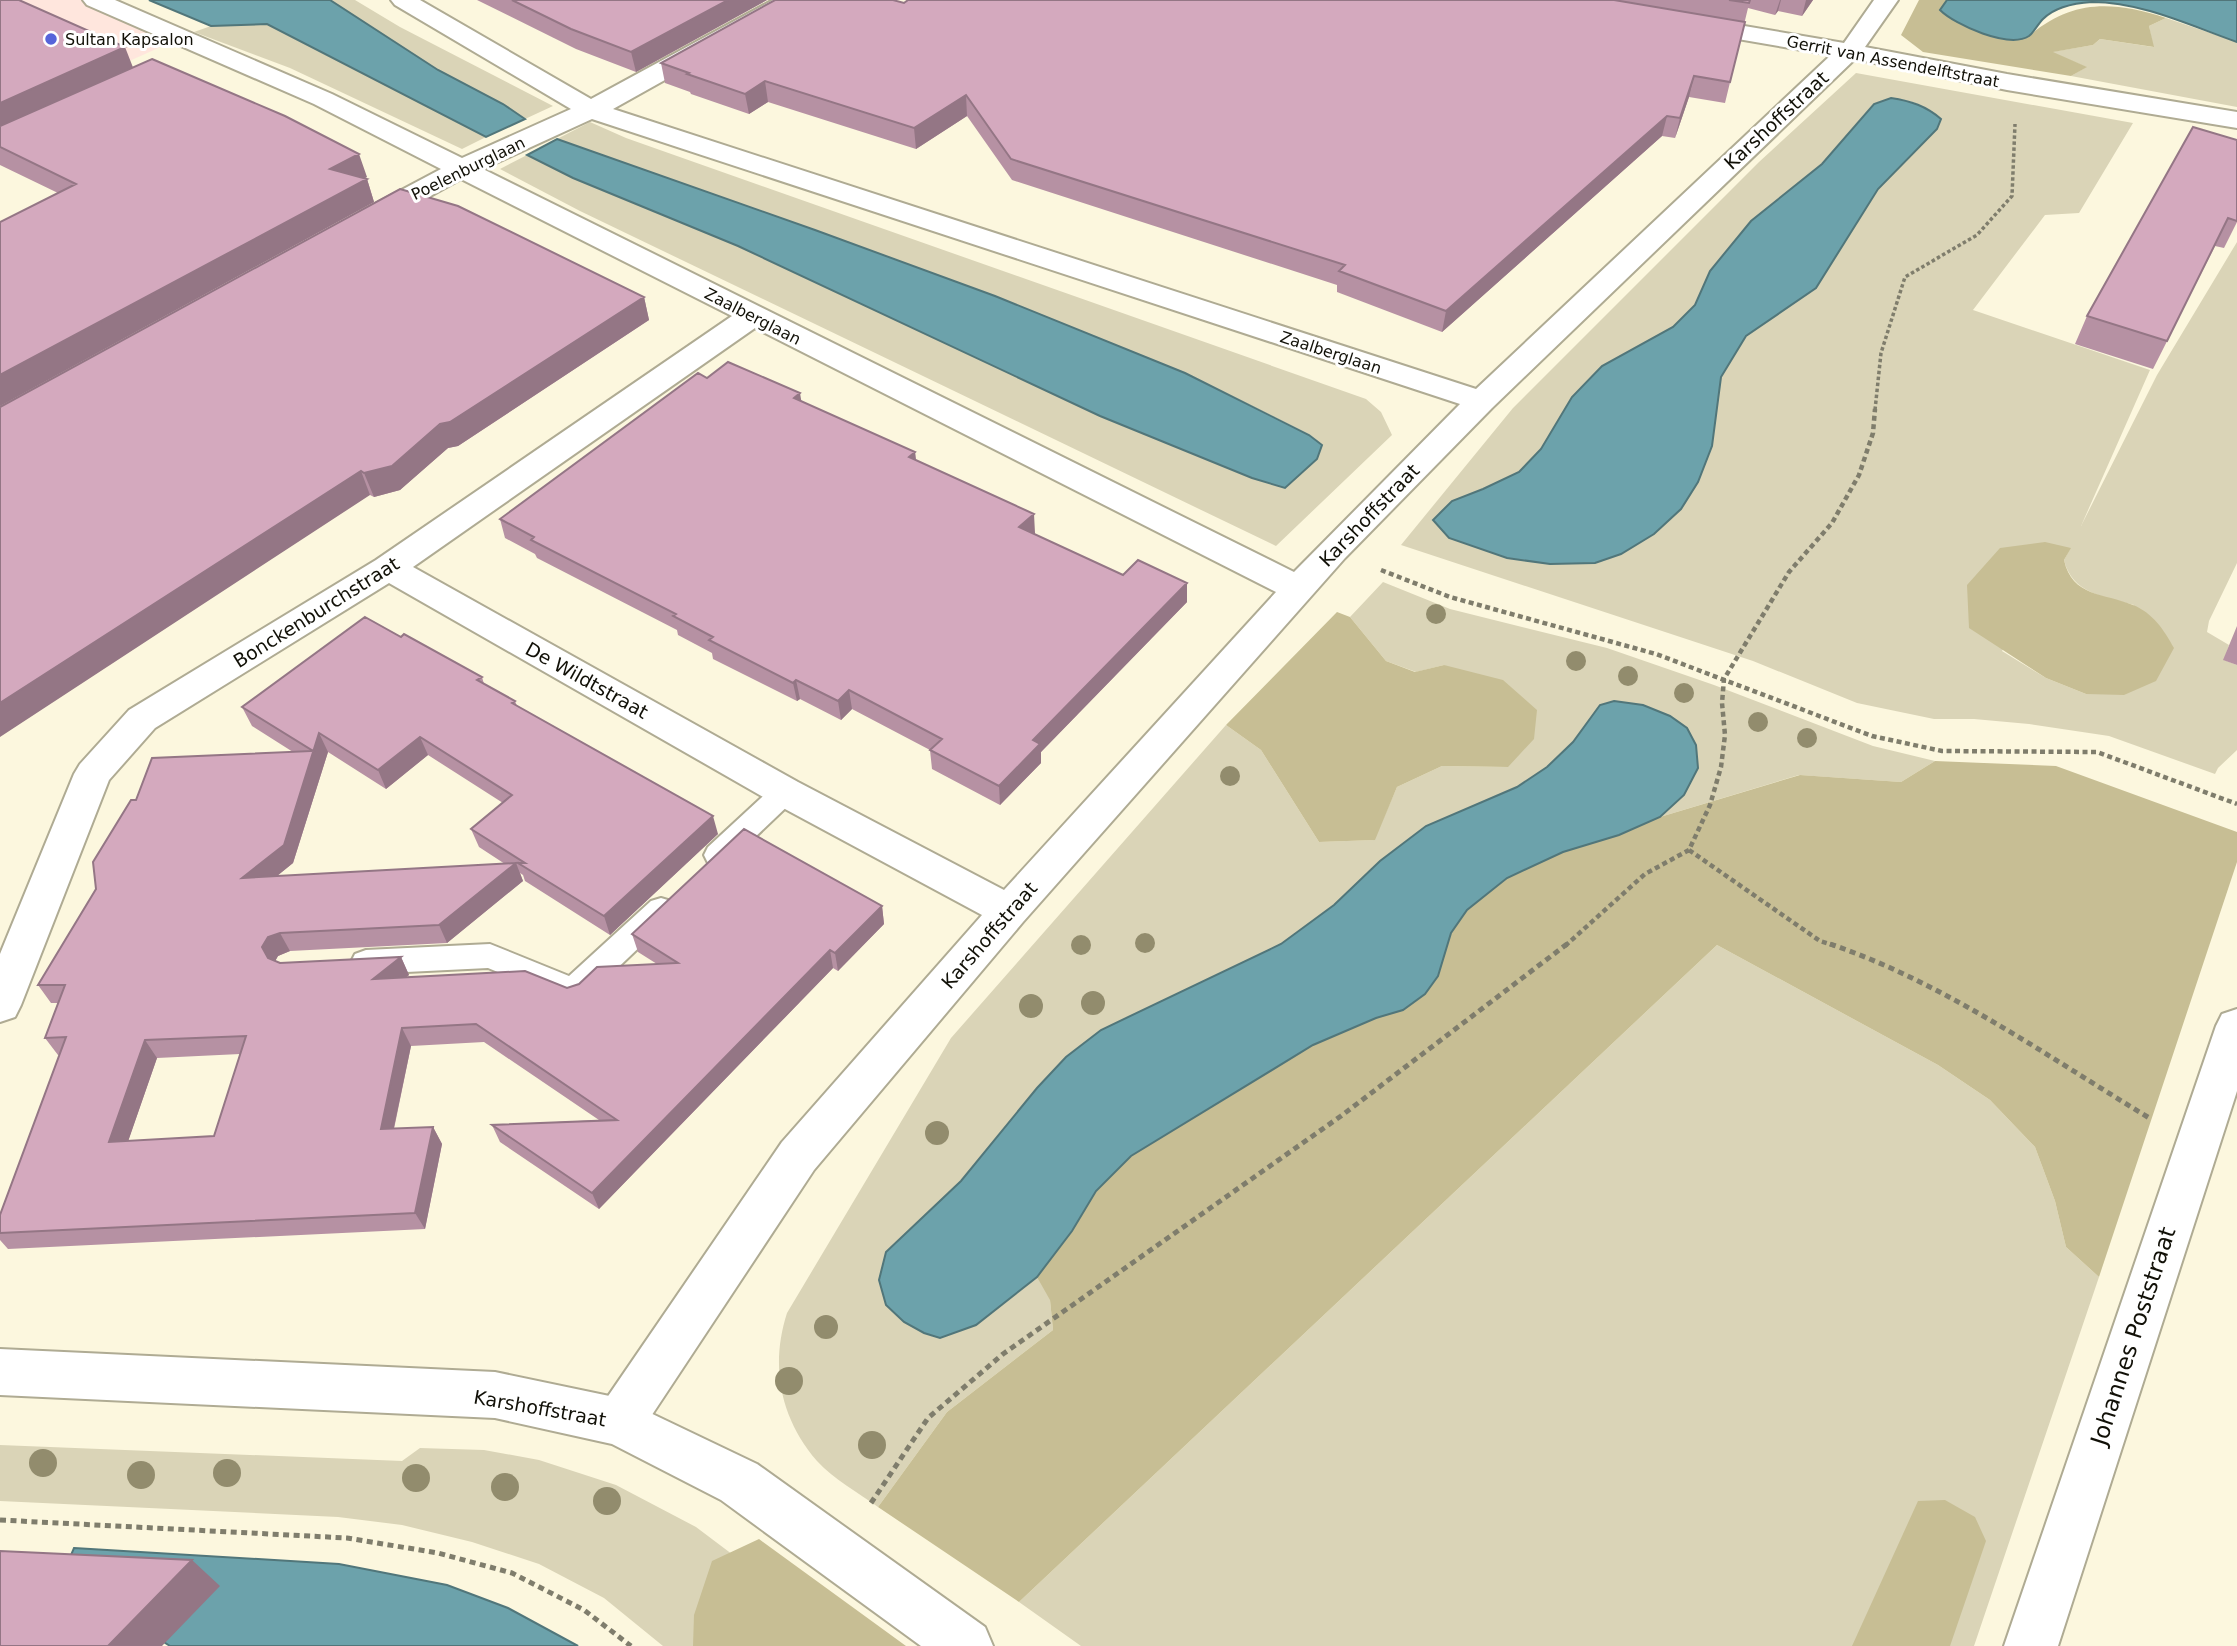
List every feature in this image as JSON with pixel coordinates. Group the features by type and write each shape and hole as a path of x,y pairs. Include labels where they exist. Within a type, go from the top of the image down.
{"street":[{"name":"Zaalberglaan","path":"95,0 323,99 1299,589"},
{"name":"Zaalberglaan","path":"403,0 591,110 1481,401"},
{"name":"Poelenburglaan","path":"341,234 462,168 591,110 791,0"},
{"name":"Karshoffstraat","path":"0,1371 495,1395 619,1422 798,1156 1009,911 1333,551 1481,401 1850,51 1886,0"},
{"name":"Gerrit van Assendelftstraat","path":"1672,21 1850,51 2007,82 2237,120"},
{"path":"181,60 206,48"},
{"name":"Bonckenburchstraat","path":"0,1005 93,774 142,719 388,568 752,316"},
{"name":"De Wildtstraat","path":"388,568 785,792 1009,911"},
{"name":"Johannes Poststraat","path":"2031,1646 2237,1026"},
{"path":"619,1422 739,1482 835,1554 966,1646"}],"lane":[{"path":"344,963 490,956 573,991 785,792"}],"path":[{"path":"835,1554 928,1418 1003,1354 1341,1116 1553,956 1591,925 1645,874 1689,850 1710,805 1721,767 1725,735 1722,703 1724,679 1789,572 1832,523 1859,475 1873,433 1881,353 1905,277 1977,235 2012,196 2015,120 2007,82"},
{"path":"1333,551 1450,597 1656,654 1872,736 1904,745 1942,751 2097,752 2237,804"},
{"path":"1689,850 1820,941 1877,960 1975,1012 2196,1147"},
{"path":"0,1520 347,1538 439,1553 512,1573 584,1610 631,1646"}],"shaded area":[{"path":"0,0 94,0 194,32 116,67"},
{"path":"330,0 355,0 400,27 553,106 525,119 503,104 438,70"},
{"path":"1919,0 1947,0 1940,10 2028,37 2060,16 2092,7 2127,8 2166,18 2149,26 2154,47 2100,39 2093,45 2053,52 2087,67 2071,76 1923,52 1901,35"},
{"path":"2166,18 2237,42 2237,107 2071,76 2086,67 2051,52 2093,45 2100,39 2153,47 2149,26"},
{"path":"266,24 486,137 462,149 290,68 194,32 211,26"},
{"path":"1856,73 2133,123 2079,213 2045,215 1973,310 2150,370 2081,526 2157,375 2237,242 2237,563 2209,621 2207,632 2229,645 2224,660 2237,665 2237,750 2215,774 2109,736 2029,724 1974,719 1934,719 1857,703 1753,661 1401,545 1513,408 1759,162","holes":["1891,98 1913,102 1932,111 1905,159 1878,189 1816,288 1746,336 1721,377 1712,446 1507,558 1449,538 1433,520 1452,501 1483,490 1519,472 1541,449 1572,397 1602,366 1673,327 1695,305 1710,271 1751,221 1822,164 1873,104","2070,549 2064,560 2074,580 2091,592 2134,605 2086,694 2046,678 2002,651"]},
{"path":"590,122 626,138 1366,399 1381,412 1392,435 1276,546 580,211 500,169 527,155 573,178 738,246 1100,416 1322,445 1309,434 1185,373 557,139"},
{"path":"2045,542 2071,548 2064,560 2074,581 2082,587 2133,605 2157,623 2174,648 2156,681 2124,695 2086,694 2046,678 1969,628 1967,585 2000,548"},
{"path":"1383,582 1450,609 1607,648 1714,685 1873,746 1935,761 1901,782 1799,775 1660,817 1534,864 1507,878 1467,910 1425,994 1096,1191 1072,1231 1050,1300 1053,1330 947,1412 878,1507 823,1468 804,1444 794,1427 782,1391 779,1352 787,1313 951,1038 1226,725 1261,750 1319,842 1374,840 1397,787 1442,766 1508,767 1444,665 1416,672 1386,661 1350,617"},
{"path":"1337,612 1350,617 1386,661 1415,672 1444,665 1503,680 1537,710 1534,739 1508,767 1442,766 1397,787 1375,840 1319,842 1261,750 1226,725"},
{"path":"1935,761 2056,766 2237,832 2237,862 2099,1277 2066,1247 2055,1201 2035,1147 1990,1100 1938,1065 1717,945 1019,1602 878,1507 947,1412 1053,1330 1050,1300 1037,1277 1072,1231 1096,1191 1131,1156 1313,1045 1376,1018 1403,1010 1425,994 1438,976 1451,933 1467,910 1507,878 1563,852 1619,835 1660,817 1800,775 1901,782"},
{"path":"1717,945 1938,1065 1990,1100 2035,1147 2055,1201 2066,1247 2099,1277 1974,1646 1081,1646 1019,1602"},
{"path":"0,1445 402,1461 420,1448 484,1450 539,1460 616,1485 696,1527 785,1594 744,1646 663,1646 604,1598 539,1564 472,1542 402,1525 338,1517 0,1501"},
{"path":"1945,1500 1975,1517 1986,1541 1950,1646 1852,1646 1918,1501"},
{"path":"759,1539 906,1646 693,1646 694,1615 712,1561"}],"water":[{"path":"149,0 330,0 438,70 503,104 525,119 486,137 267,24 211,26"},
{"path":"1947,0 2237,0 2237,42 2148,10 2092,2 2059,9 2043,19 2029,36 2009,40 1983,34 1947,16 1940,10"},
{"path":"1891,98 1918,105 1935,114 1941,119 1937,129 1878,189 1816,288 1746,336 1721,377 1712,446 1698,482 1681,509 1654,534 1621,554 1595,563 1550,564 1507,558 1449,538 1433,520 1452,501 1519,472 1541,449 1572,397 1602,366 1673,327 1695,305 1710,271 1751,221 1822,164 1874,104"},
{"path":"557,139 995,296 1185,373 1309,435 1322,445 1317,459 1285,488 1252,478 1100,416 738,246 573,178 527,155"},
{"path":"1614,701 1643,705 1670,716 1687,728 1696,745 1698,768 1684,795 1660,817 1619,835 1563,852 1507,878 1467,910 1451,933 1438,976 1425,994 1403,1010 1376,1018 1313,1045 1131,1156 1096,1191 1072,1231 1037,1277 976,1325 940,1338 904,1322 886,1305 879,1280 886,1252 961,1181 1066,1057 1101,1030 1281,944 1334,905 1380,861 1426,826 1517,787 1547,767 1573,742 1600,705"},
{"path":"74,1548 339,1564 447,1585 508,1608 578,1646 170,1646 62,1576"}],"building":[{"path":"0,0 19,0 125,47 0,103"},
{"path":"512,0 728,0 631,52 571,29"},
{"path":"775,0 893,0 904,3 908,0 1614,0 1745,22 1730,82 1694,76 1680,118 1667,116 1446,311 1339,271 1345,265 1011,159 966,95 914,128 765,81 745,94 661,63"},
{"path":"1729,0 1750,0 1749,3"},
{"path":"152,59 285,116 359,154 330,169 367,179 0,375 0,222 76,184 0,147 0,126"},
{"path":"2193,127 2237,140 2237,221 2228,218 2167,341 2087,316"},
{"path":"400,189 458,206 644,297 450,422 440,424 392,466 364,473 361,471 0,703 0,407"},
{"path":"728,362 800,393 794,398 915,452 909,457 1034,514 1019,527 1123,575 1138,560 1187,583 1033,740 1040,744 999,786 930,750 942,739 849,690 838,701 796,680 793,683 709,640 713,637 673,616 676,614 531,540 534,537 500,519 698,373 707,378"},
{"path":"365,617 401,637 404,634 482,677 477,680 515,701 512,703 713,816 604,916 518,863 525,863 471,829 512,795 420,737 378,770 319,733 284,845 242,878 516,863 439,925 280,933 268,937 262,947 268,958 280,963 401,957 373,979 525,971 567,988 579,984 597,967 678,963 632,934 744,829 882,906 835,953 830,950 592,1193 492,1125 617,1120 476,1024 402,1028 381,1129 433,1127 415,1213 0,1233 0,1215 66,1037 45,1038 65,985 38,985 96,889 93,862 131,800 136,800 152,758 313,751 242,707","holes":["246,1036 214,1136 109,1142 145,1040"]},
{"path":"0,1551 192,1560 108,1646 0,1646"}],"place":[{"name":"Sultan Kapsalon","path":"51,39"}]}
